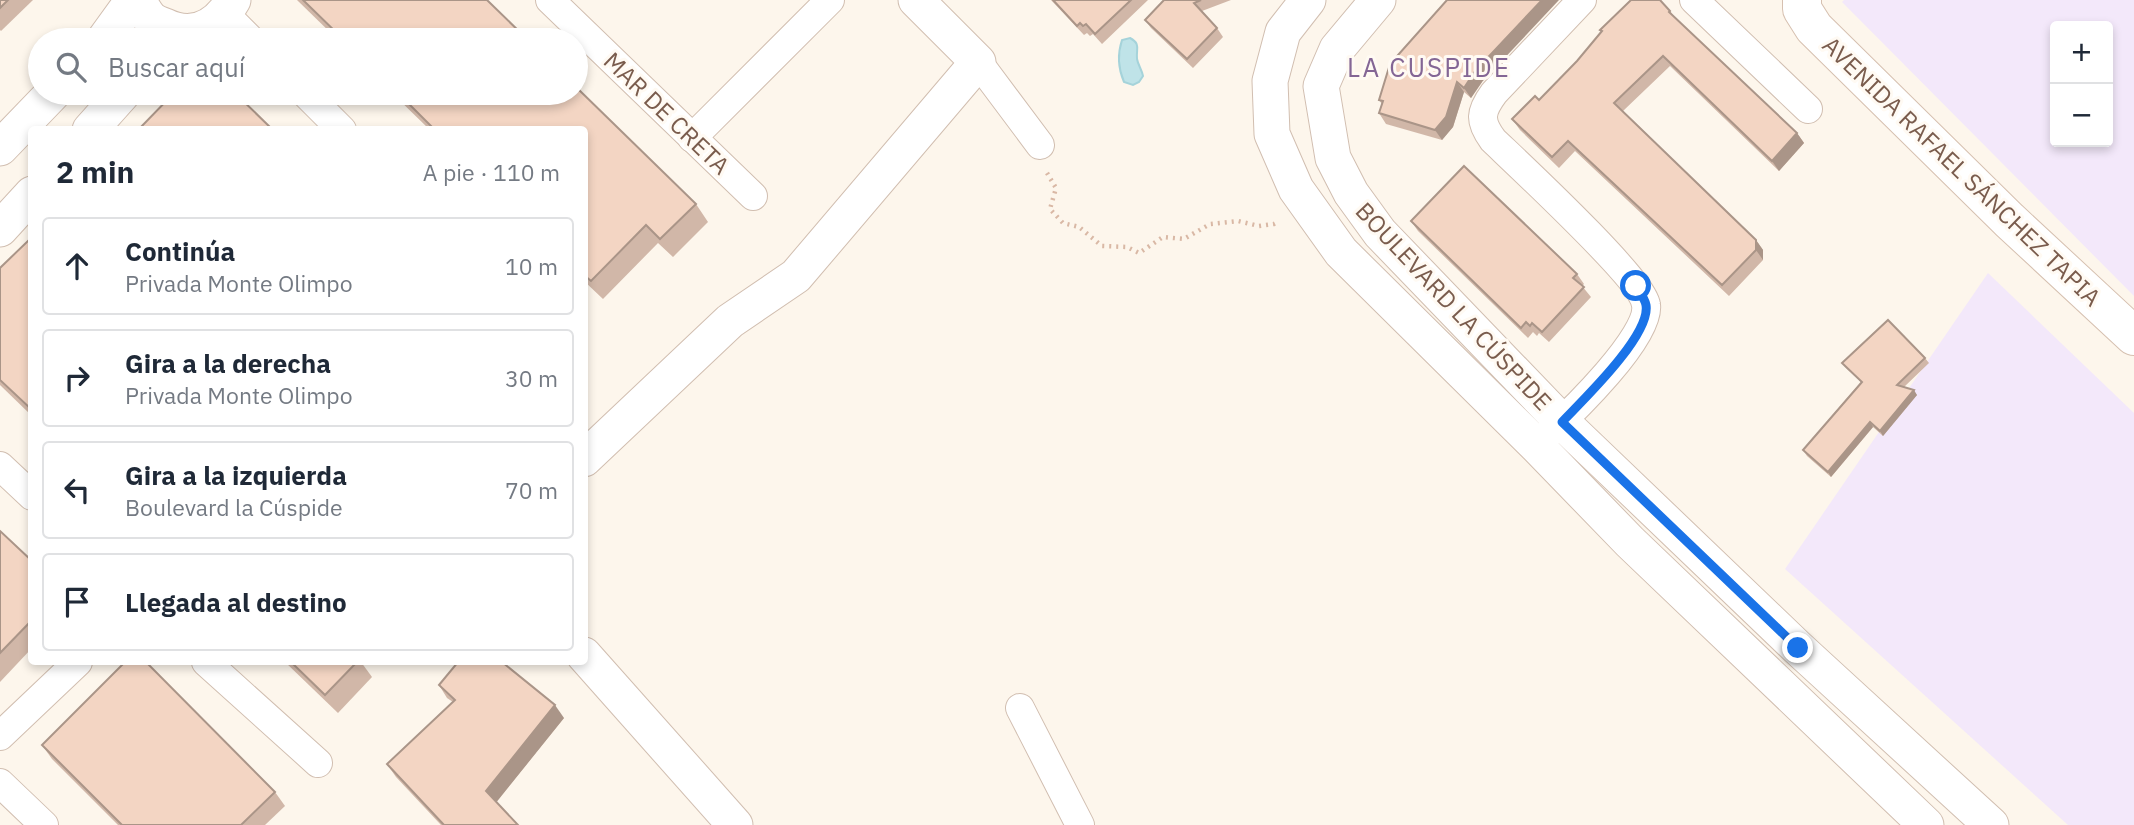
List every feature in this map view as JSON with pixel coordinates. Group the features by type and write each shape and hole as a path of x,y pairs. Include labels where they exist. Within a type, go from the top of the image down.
{"main road":[{"name":"AVENIDA RAFAEL SÁNCHEZ TAPIA","path":"1802,0 1802,9 1814,28 2009,220 2134,336"}],"street":[{"path":"113,28 135,0 162,28"},
{"name":"MAR DE CRETA","path":"551,0 580,28"},
{"path":"692,138 831,0"},
{"path":"916,0 978,62 1040,145"},
{"name":"BOULEVARD LA CÚSPIDE","path":"1308,0 1283,32 1270,81 1272,134 1296,189 1341,252 1630,542 1926,825"},
{"path":"1270,81 1321,86 1337,49 1378,0"},
{"path":"1536,445 1562,422 1603,378 1635,338 1644,321 1646,303 1615,261 1493,140 1485,129 1482,115 1486,103 1494,93 1583,0"},
{"path":"1694,0 1808,109"},
{"path":"205,28 211,26 229,7 243,28"},
{"name":"MAR DE CRETA","path":"588,36 753,196"},
{"path":"588,455 730,321 796,276 978,62"},
{"name":"BOULEVARD LA CÚSPIDE","path":"1321,86 1333,158 1351,193 1380,233 1562,422 1798,648 1991,825"},
{"path":"1,144 41,105"},
{"path":"94,126 112,105"},
{"path":"316,105 338,126"},
{"path":"0,229 28,198"},
{"path":"0,466 28,492"},
{"path":"588,660 735,825"},
{"path":"0,736 75,665"},
{"path":"209,665 318,763"},
{"path":"1020,708 1080,825"},
{"path":"0,783 44,825"}],"path":[{"path":"1040,145 1043,166 1056,188 1050,209 1063,223 1079,227 1102,246 1126,247 1139,253 1163,237 1184,239 1210,224 1238,221 1259,226 1281,220"}],"shaded area":[{"path":"1844,0 2134,0 2134,296 1842,2"},
{"path":"1988,273 2134,413 2134,825 2068,825 1785,569"}],"water":[{"path":"1130,38 1137,44 1137,59 1143,76 1133,85 1124,82 1119,61 1122,40"}],"building":[{"path":"0,0 8,0 0,8"},
{"path":"303,0 487,0 516,28 332,28"},
{"path":"1053,0 1131,0 1095,34 1086,24 1083,26 1080,23 1077,26"},
{"path":"1164,0 1201,0 1194,3 1217,28 1187,59 1145,20"},
{"path":"1447,0 1542,0 1475,71 1464,88 1457,82 1446,117 1435,130 1379,113 1383,101 1379,100 1390,64"},
{"path":"1631,0 1660,0 1669,12 1797,133 1772,161 1663,56 1614,103 1756,240 1756,250 1722,285 1568,141 1552,157 1512,119 1535,96 1539,100 1577,61 1602,31 1600,30"},
{"path":"588,99 696,204 660,239 646,225 591,281 588,278 588,126 431,126 410,105 588,105"},
{"path":"162,105 247,105 269,126 142,126"},
{"path":"1464,166 1577,274 1573,278 1584,287 1542,332 1532,323 1530,326 1526,322 1521,328 1411,221"},
{"path":"28,241 28,406 0,380 0,268"},
{"path":"1888,320 1925,358 1897,385 1914,390 1880,431 1870,422 1828,472 1803,450 1862,382 1842,363"},
{"path":"0,531 28,557 28,624 0,653"},
{"path":"122,665 149,665 275,792 241,825 122,825 42,745"},
{"path":"294,665 354,665 325,695"},
{"path":"456,665 506,665 555,705 486,791 518,825 444,825 387,764 455,700 439,685"}],"district":[{"name":"LA CUSPIDE","path":"1429,67"}],"route":[{"path":"1636,286 1646,303 1644,321 1635,338 1562,422 1798,648"}]}
